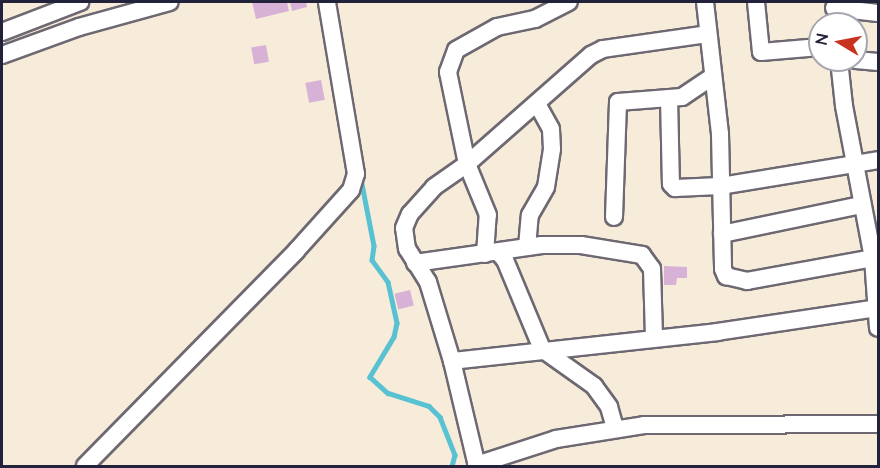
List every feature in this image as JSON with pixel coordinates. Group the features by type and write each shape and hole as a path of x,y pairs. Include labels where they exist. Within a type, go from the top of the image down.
{"street":[{"path":"2,32 80,2"},
{"path":"2,56 79,27 170,2"},
{"path":"85,466 296,251 351,190 356,174 327,2"},
{"path":"491,253 488,215 467,164 448,72 456,50 497,27 535,19 569,2"},
{"path":"705,2 720,134 723,269 734,281 873,258"},
{"path":"756,2 761,52 808,48"},
{"path":"834,11 879,13"},
{"path":"708,34 603,49 591,55 467,164 447,175 410,214 404,228 415,263 428,282 452,361 476,466 556,439 615,428 879,423"},
{"path":"841,72 861,206 873,258 879,328"},
{"path":"614,217 618,102 682,97 713,76"},
{"path":"669,98 671,184 675,188 720,186 854,162 879,160"},
{"path":"527,248 530,215 546,187 552,149 551,129 537,104"},
{"path":"722,234 861,206"},
{"path":"415,263 527,248 581,244 642,255 652,270 654,337"},
{"path":"491,253 505,260 542,349 594,386 609,407 615,428"},
{"path":"452,361 542,349 717,332 877,308"}],"building":[{"path":"252,2 287,2 289,11 256,19"},
{"path":"290,2 306,2 307,7 292,11"},
{"path":"266,45 269,62 254,64 251,48"},
{"path":"321,80 325,100 309,103 305,83"},
{"path":"664,266 687,267 687,278 677,278 676,285 664,285"},
{"path":"410,290 414,306 398,309 394,294"}],"waterway":[{"path":"361,179 374,246 372,260 388,282 397,323 394,337 370,377 388,393 429,406 440,417 455,455 452,466"}]}
